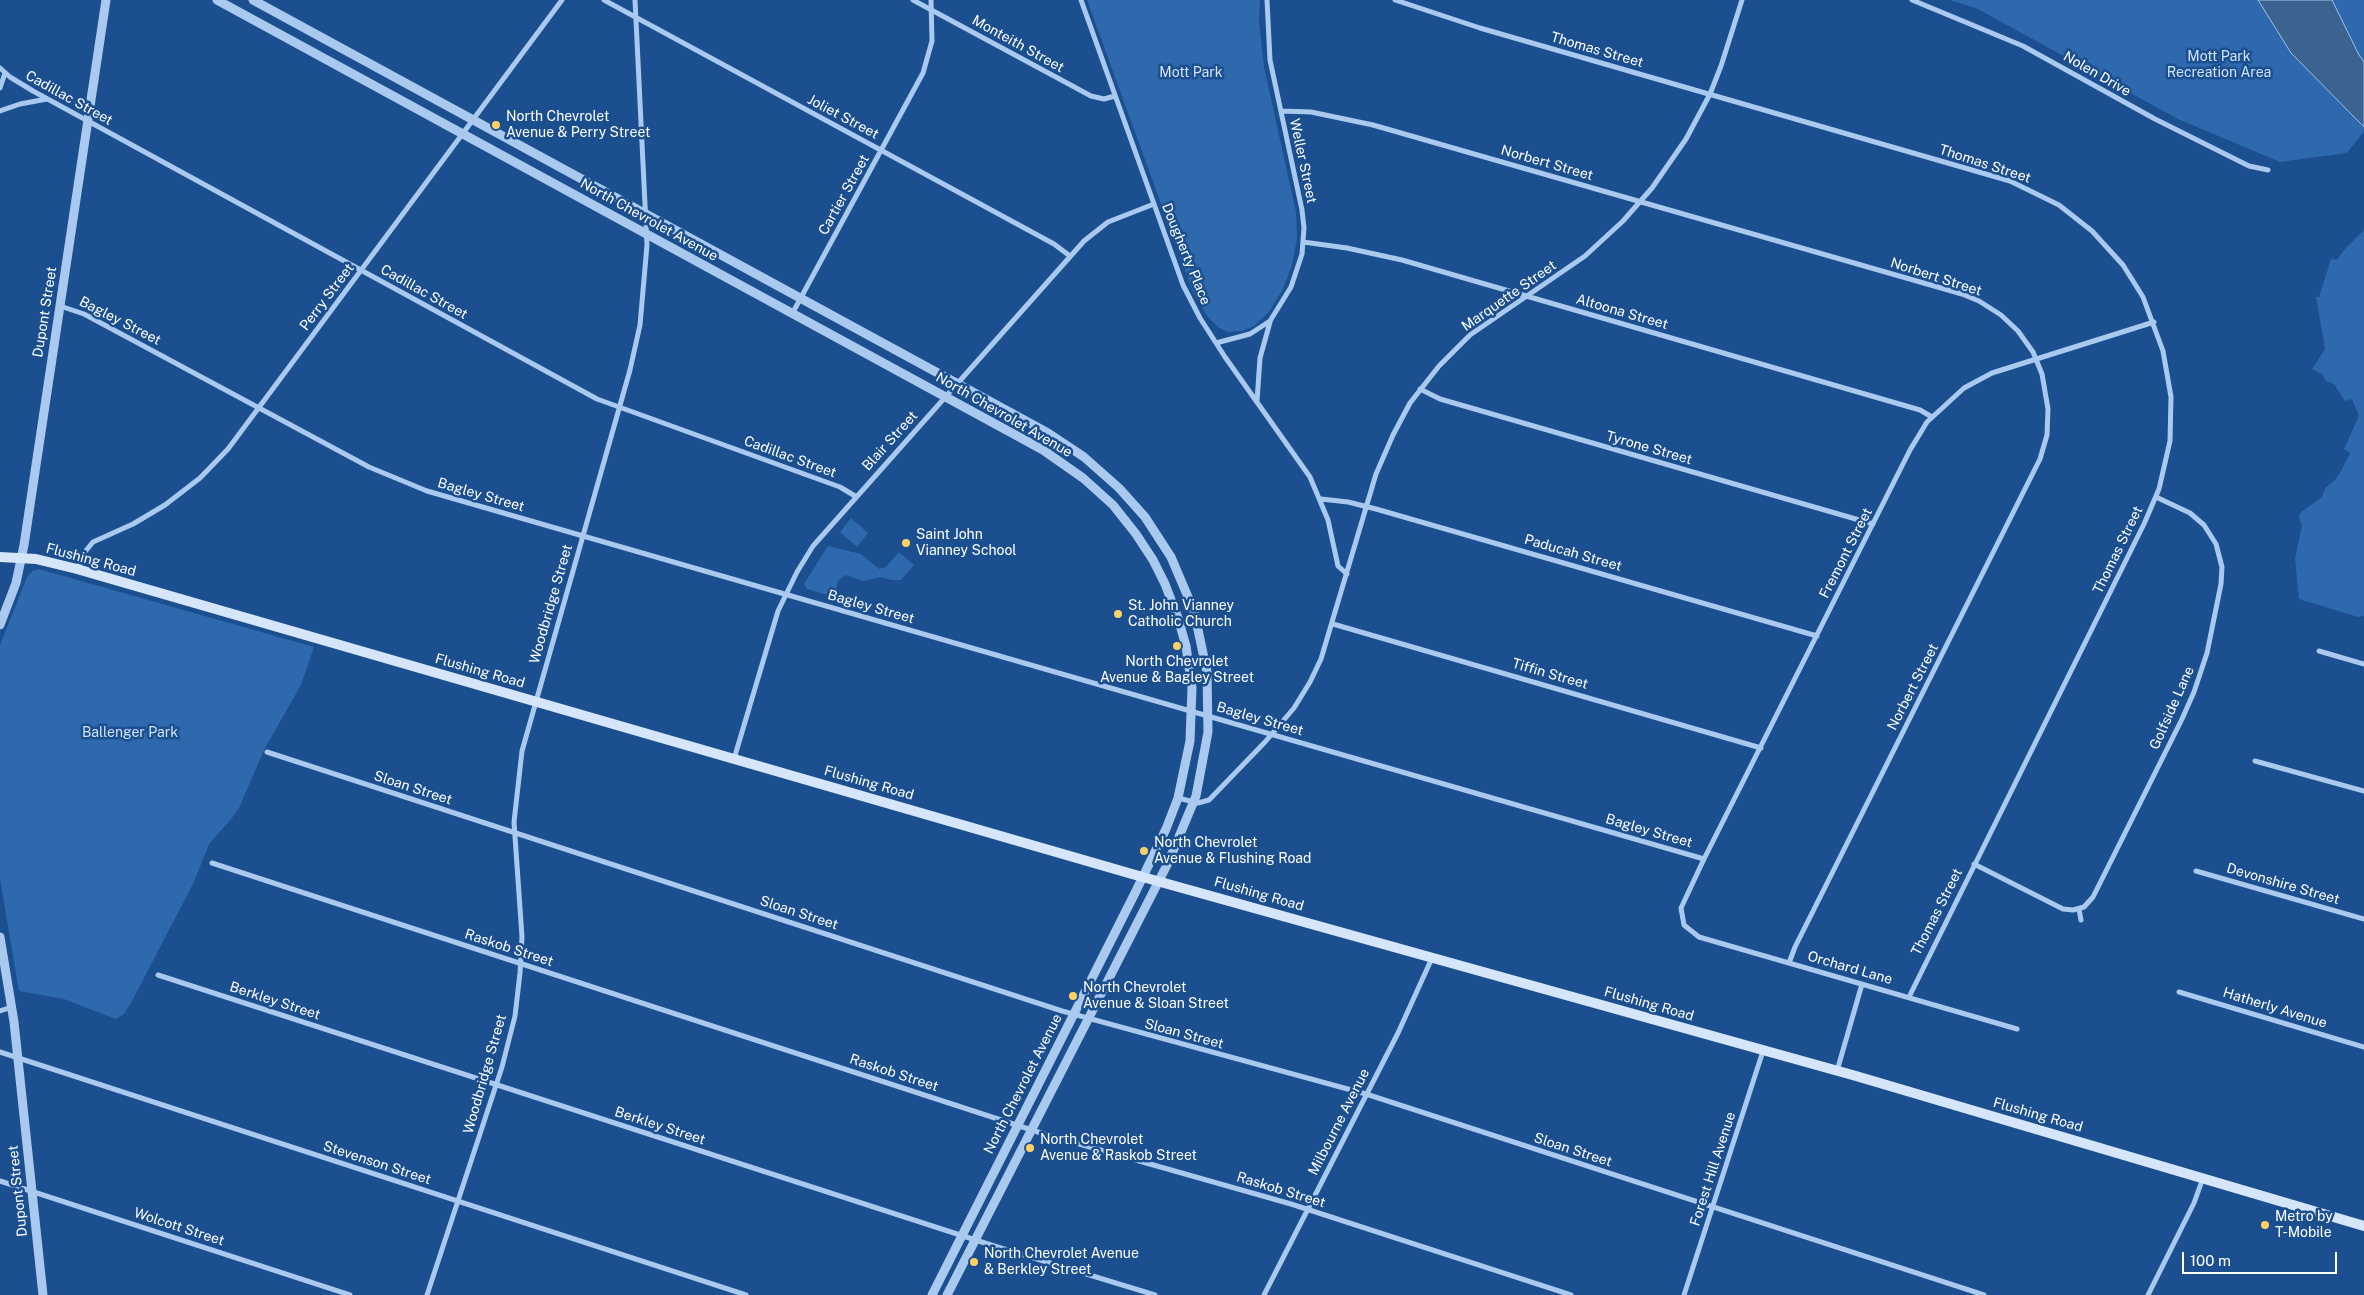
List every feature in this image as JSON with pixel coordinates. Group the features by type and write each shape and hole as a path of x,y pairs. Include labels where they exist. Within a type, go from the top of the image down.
{"main road":[{"name":"Flushing Road","path":"0,557 43,560 77,569 1159,881 1837,1071 2203,1177 2364,1226"}],"street":[{"name":"Dupont Street","path":"0,625 16,583 22,558 106,0"},
{"name":"North Chevrolet Avenue","path":"217,0 1052,456 1083,478 1120,513 1150,554 1175,607 1188,659 1192,711 1188,759 1178,798 1166,829 1143,876 932,1295"},
{"name":"North Chevrolet Avenue","path":"253,0 801,298 1073,449 1102,471 1133,502 1164,546 1190,600 1205,658 1209,716 1204,763 1194,802 1178,842 1159,881 948,1295"},
{"name":"Perry Street","path":"77,569 84,553 93,542 144,518 175,498 200,478 228,450 562,0"},
{"name":"Joliet Street","path":"604,0 1054,244 1070,256"},
{"name":"Woodbridge Street","path":"427,1295 496,1084 514,1016 521,964 521,915 515,833 519,772 535,701 619,408 640,325 647,268 647,234 635,0"},
{"name":"Monteith Street","path":"913,0 1090,96 1104,98 1115,96"},
{"name":"Cartier Street","path":"792,314 926,67 932,41 933,11 931,0"},
{"name":"Dougherty Place","path":"1081,0 1183,285 1216,343 1302,464 1321,500 1330,528 1338,566 1342,572 1347,574"},
{"name":"Weller Street","path":"1257,402 1260,358 1270,321 1294,280 1303,242 1300,199 1269,52 1267,0"},
{"name":"Thomas Street","path":"1394,0 1480,28 1984,172 2036,192 2067,210 2104,243 2133,280 2154,322 2167,367 2171,413 2167,459 2156,496 2144,524 1909,997"},
{"name":"Marquette Street","path":"1194,802 1202,803 1209,800 1273,734 1294,708 1310,682 1333,624 1366,506 1386,450 1420,389 1439,366 1470,335 1585,256 1623,221 1640,202 1680,148 1710,94 1742,0"},
{"name":"Nolen Drive","path":"1912,0 1960,18 2023,46 2155,119 2249,166 2268,170"},
{"path":"296,43 304,28"},
{"name":"Cadillac Street","path":"0,68 47,99 596,399 825,481 843,488 856,496"},
{"path":"0,88 5,73"},
{"path":"0,111 20,104 47,99"},
{"name":"Norbert Street","path":"1280,111 1311,112 1368,123 1968,297 1991,308 2006,319 2026,341 2036,358 2046,386 2048,408 2045,442 2038,464 1789,963"},
{"name":"Blair Street","path":"734,759 764,654 785,594 813,546 1070,256 1101,226 1154,204"},
{"name":"Altoona Street","path":"1303,242 1392,257 1920,410 1932,417"},
{"name":"Bagley Street","path":"60,306 84,314 354,459 397,480 442,496 1704,859"},
{"name":"Weller Street","path":"1216,343 1250,334 1270,321"},
{"name":"Fremont Street","path":"1683,922 1682,906 1704,859 1916,440 1932,417 1960,391 2000,370 2154,322"},
{"name":"Tyrone Street","path":"1420,389 1440,399 1873,524"},
{"name":"Golfside Lane","path":"2079,909 2087,905 2093,897 2191,698 2207,653 2220,590 2222,563 2210,531 2190,513 2156,496"},
{"name":"Paducah Street","path":"1321,500 1331,499 1366,506 1816,636"},
{"path":"1120,513 1133,502"},
{"name":"Tiffin Street","path":"1333,624 1760,748"},
{"path":"2319,651 2364,664"},
{"name":"Sloan Street","path":"267,752 1088,1019 1366,1094 1984,1295"},
{"path":"2255,761 2364,791"},
{"path":"1178,798 1194,802"},
{"name":"Raskob Street","path":"212,863 1032,1130 1308,1209 1572,1295"},
{"path":"1974,864 2063,909 2079,909 2081,920"},
{"name":"Devonshire Street","path":"2196,871 2364,919"},
{"name":"Orchard Lane","path":"1683,922 1688,930 1699,937 2017,1029"},
{"name":"Dupont Street","path":"0,937 12,1007 43,1295"},
{"name":"Milbourne Avenue","path":"1264,1295 1426,976 1432,958"},
{"name":"Berkley Street","path":"158,975 962,1236 1155,1295"},
{"path":"1837,1071 1862,984"},
{"name":"Hatherly Avenue","path":"2179,992 2364,1046"},
{"path":"0,1011 12,1007"},
{"name":"Forest Hill Avenue","path":"1684,1295 1763,1050"},
{"name":"Stevenson Street","path":"0,1052 746,1295"},
{"path":"2148,1295 2194,1203 2203,1177"},
{"name":"Wolcott Street","path":"0,1181 350,1295"}],"green space":[{"name":"Mott Park","path":"1087,0 1260,0 1259,22 1264,67 1296,212 1297,239 1292,265 1283,289 1269,312 1254,326 1242,331 1228,332 1219,328 1207,316 1193,292"},
{"name":"Mott Park Recreation Area","path":"1950,0 2258,0 2291,53 2364,127 2364,131 2347,153 2280,162 2178,119 1978,9"},
{"path":"2332,0 2364,0 2364,62 2359,55"},
{"path":"2364,230 2364,616 2358,617 2299,599 2295,559 2302,525 2299,518 2300,513 2322,497 2325,488 2336,479 2350,453 2344,449 2359,416 2352,399 2345,401 2334,384 2326,381 2322,374 2312,369 2325,349 2316,297 2319,297 2331,259 2337,260"},
{"path":"851,518 868,533 857,547 840,532"},
{"path":"828,546 861,554 879,569 886,567 899,552 914,565 901,580 881,577 863,581 845,575 838,581 834,597 807,589 804,584"},
{"name":"Ballenger Park","path":"39,569 314,647 301,685 264,750 239,808 209,844 194,882 132,1001 124,1014 116,1019 64,999 19,991 0,879 0,645 27,577 32,571"}],"shaded area":[{"path":"2258,0 2332,0 2364,62 2364,127 2291,53"}],"place":[{"name":"North Chevrolet Avenue & Perry Street","path":"496,125"},
{"name":"Saint John Vianney School","path":"906,543"},
{"name":"St. John Vianney Catholic Church","path":"1118,614"},
{"name":"North Chevrolet Avenue & Bagley Street","path":"1177,646"},
{"name":"North Chevrolet Avenue & Flushing Road","path":"1144,851"},
{"name":"North Chevrolet Avenue & Sloan Street","path":"1073,996"},
{"name":"North Chevrolet Avenue & Raskob Street","path":"1030,1148"},
{"name":"Metro by T-Mobile","path":"2265,1225"},
{"name":"North Chevrolet Avenue & Berkley Street","path":"974,1262"}]}
